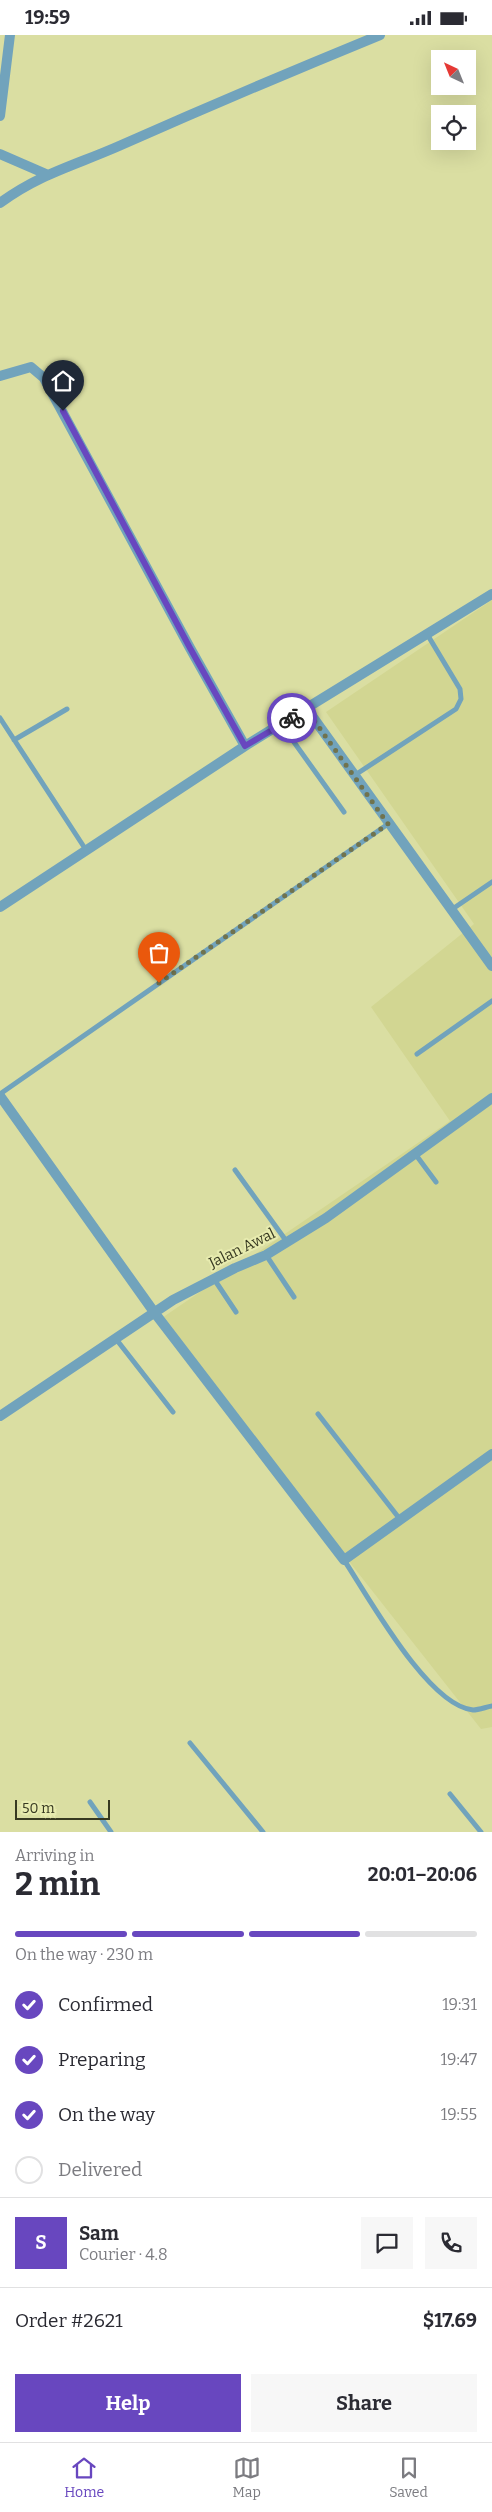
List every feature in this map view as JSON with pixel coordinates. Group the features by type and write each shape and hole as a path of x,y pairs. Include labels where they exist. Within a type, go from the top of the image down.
{"street":[{"path":"0,116 10,35"},
{"path":"4,200 30,182 46,174 113,148 250,88 380,35"},
{"path":"0,155 46,174"},
{"path":"0,376 31,367 44,378 245,746"},
{"path":"0,907 245,746 492,594"},
{"path":"306,709 492,966"},
{"path":"1,1093 154,1312 344,1559 492,1454"},
{"name":"Jalan Awal","path":"0,1416 154,1312 213,1279 266,1255 326,1218 416,1155 492,1098"}],"lane":[{"path":"355,775 456,709 461,699 460,689 427,633"},
{"path":"14,740 67,709"},
{"path":"0,718 86,850"},
{"path":"282,724 344,812"},
{"path":"1,1093 388,824"},
{"path":"451,910 492,882"},
{"path":"417,1054 492,1001"},
{"path":"416,1155 436,1182"},
{"path":"235,1170 287,1243"},
{"path":"266,1255 294,1297"},
{"path":"213,1279 236,1312"},
{"path":"116,1338 172,1413"},
{"path":"318,1413 399,1519"},
{"path":"344,1559 408,1658 437,1691 461,1706 474,1710 492,1706"},
{"path":"190,1743 263,1832"},
{"path":"450,1794 481,1832"},
{"path":"90,1802 111,1832"}],"shaded area":[{"path":"492,600 492,1727 481,1729 159,1320 450,1121 371,1007 474,924 326,712"}],"way so far":[{"path":"159,983 388,824 355,775 306,709 292,718"}],"route":[{"path":"63,411 190,648 245,746 292,718"}]}
